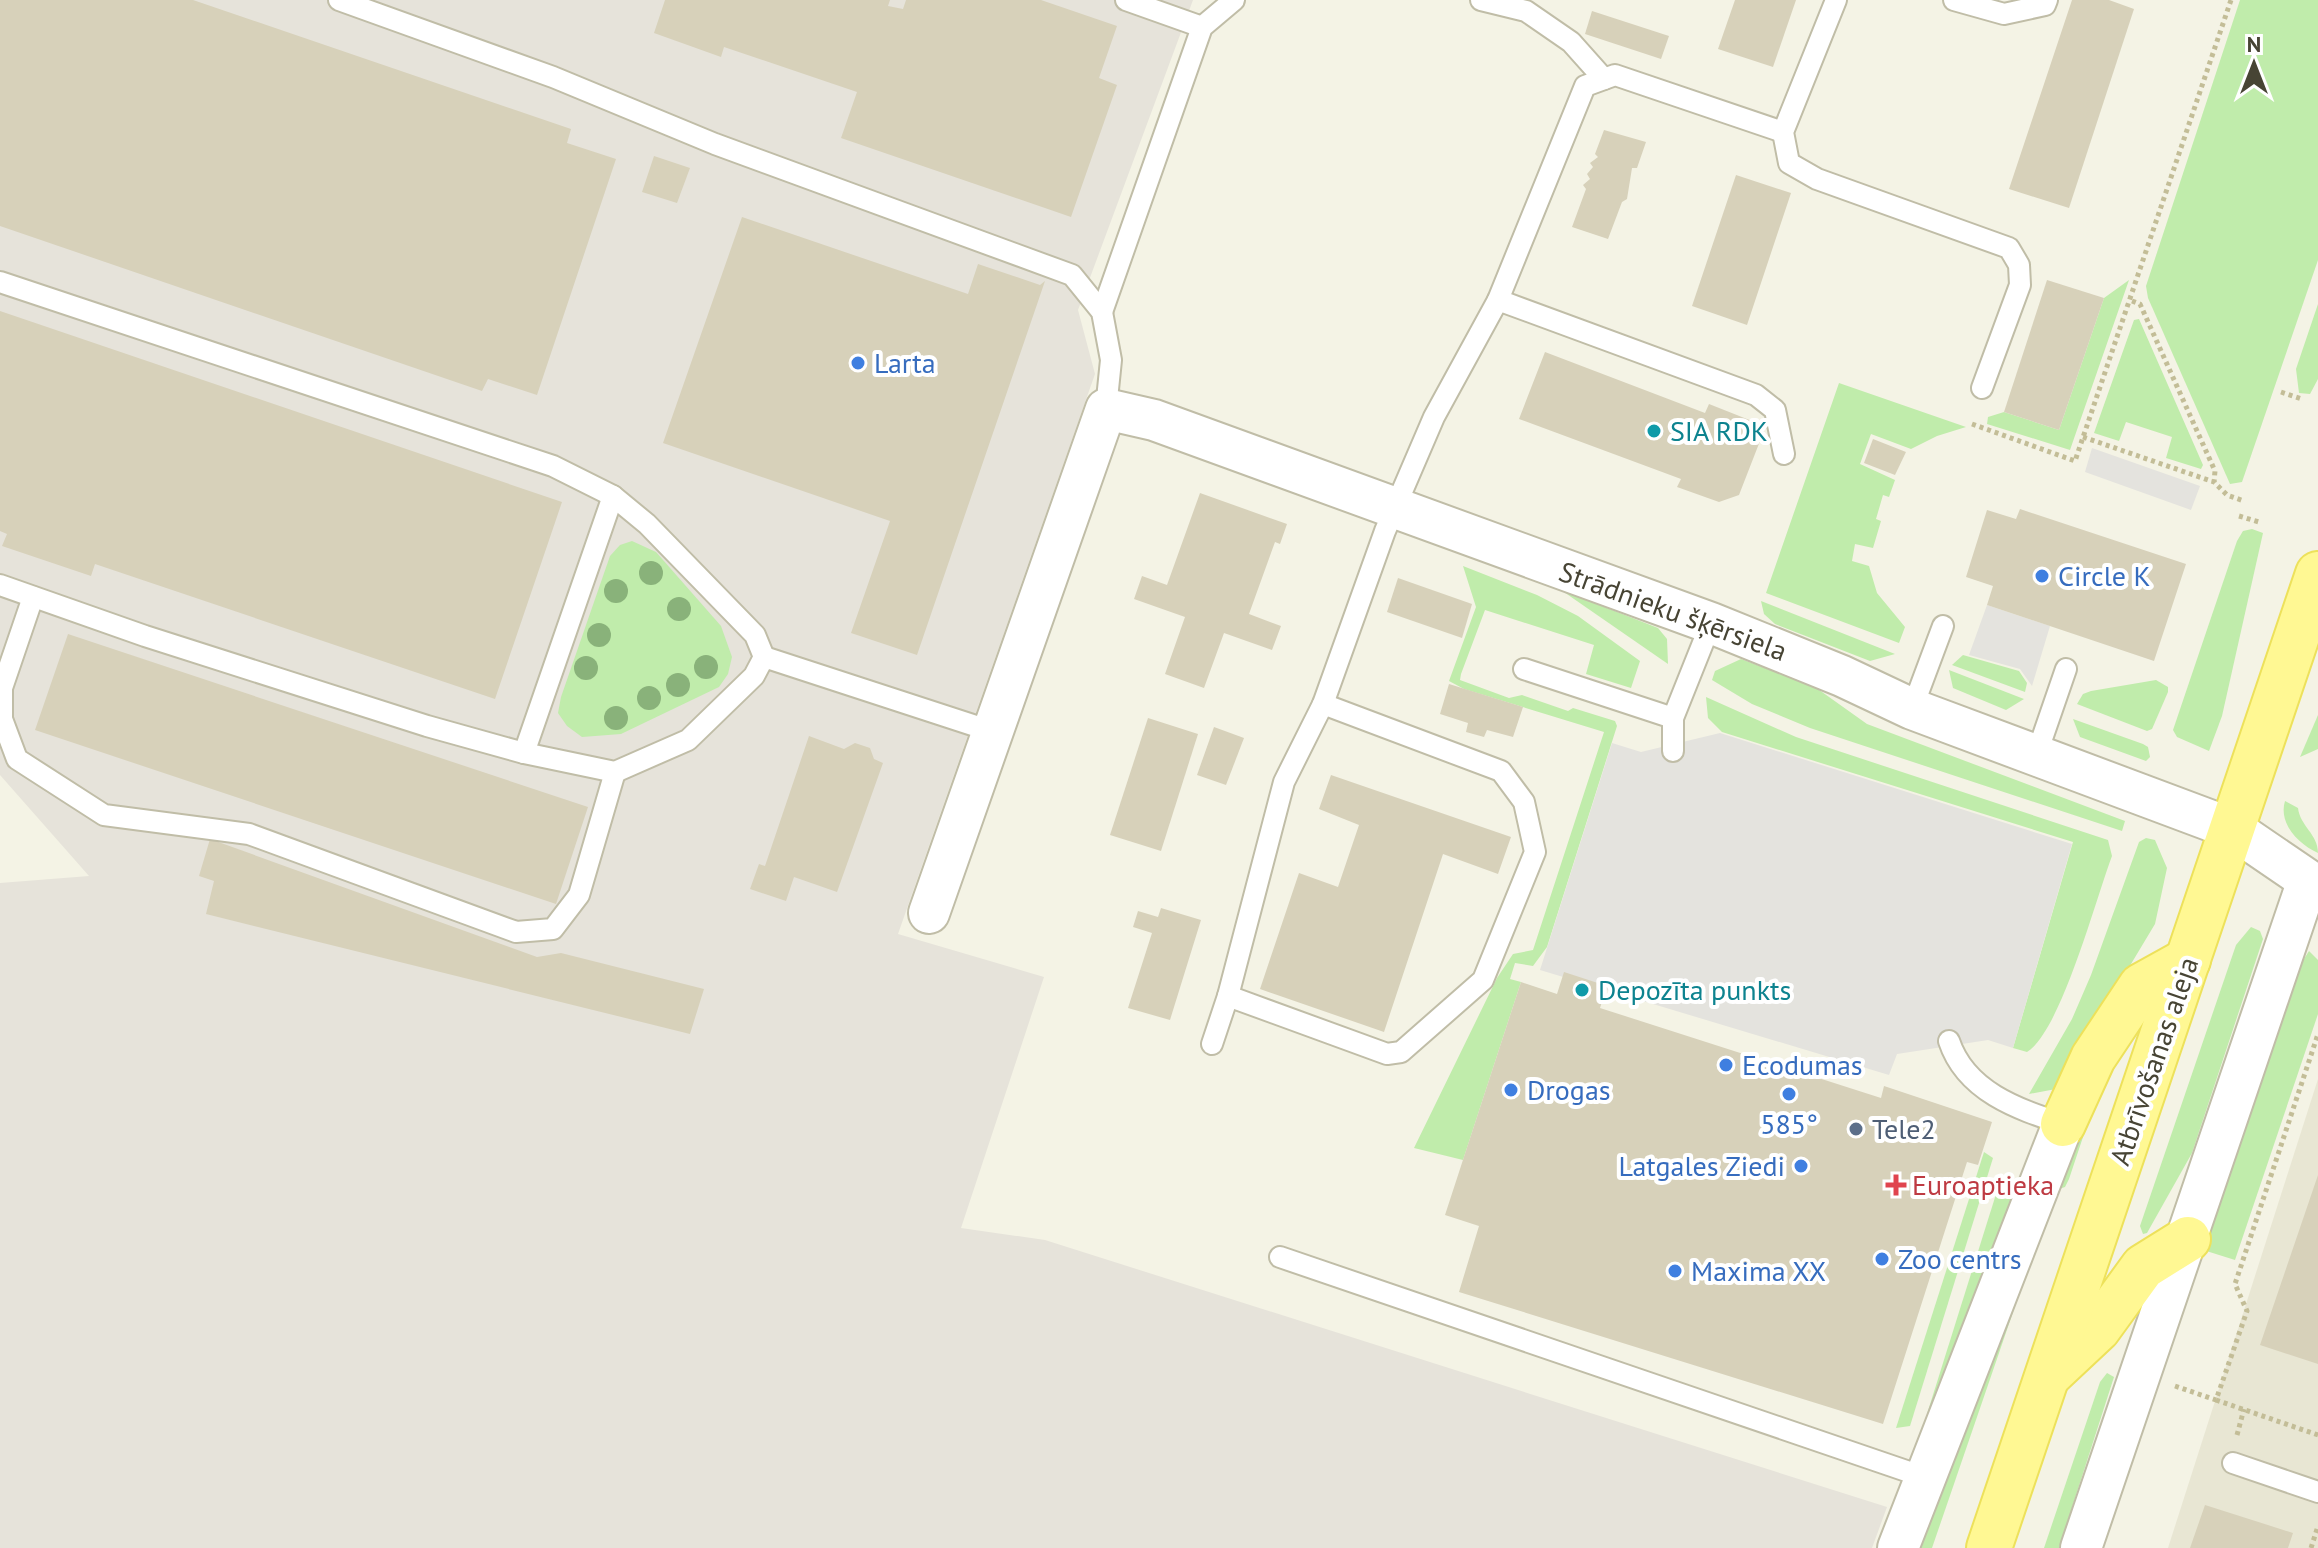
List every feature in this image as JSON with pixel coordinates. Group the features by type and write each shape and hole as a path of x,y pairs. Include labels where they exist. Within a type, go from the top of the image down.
{"main road":[{"name":"Atbrīvošanas aleja","path":"1989,1548 2318,574"},
{"path":"2063,1124 2093,1058 2141,986 2188,960"},
{"path":"2047,1377 2098,1329 2143,1267 2188,1239"}],"street":[{"name":"Strādnieku šķērsiela","path":"1106,409 1154,420 1396,511 1711,623 1842,676 1912,709 2233,829 2313,885"},
{"path":"929,913 1106,409"},
{"path":"2081,1548 2138,1373 2313,885"},
{"path":"1898,1548 2063,1124"}],"lane":[{"path":"339,0 553,77 715,144 1072,275 1102,312 1111,360 1106,409"},
{"path":"1126,0 1202,27"},
{"path":"1102,312 1202,27 1234,0"},
{"path":"1481,0 1526,11 1571,42 1604,79"},
{"path":"1836,0 1783,132 1789,163 1817,179 2009,248 2019,265 2020,285 1982,388"},
{"path":"1954,0 2004,14 2045,5 2047,0"},
{"path":"1212,1044 1228,996 1284,782 1323,704 1434,417 1498,300 1585,86 1615,75 1783,132"},
{"path":"0,282 553,466 613,496 679,554 755,635 764,657 991,731"},
{"path":"1498,300 1756,395 1775,410 1784,454"},
{"path":"524,753 613,496"},
{"path":"0,585 160,641 524,753 615,772 688,740 754,676 764,657"},
{"path":"33,597 2,688 2,719 17,759 104,815 249,834 516,932 553,929 579,895 615,772"},
{"path":"1673,751 1673,718 1711,623"},
{"path":"1912,709 1943,626"},
{"path":"1524,669 1673,718"},
{"path":"2036,756 2066,669"},
{"path":"1228,996 1387,1054 1401,1052 1483,980 1535,852 1524,802 1501,771 1323,704"},
{"path":"1949,1041 1962,1065 1997,1099 2063,1124"},
{"path":"1280,1257 1924,1477"},
{"path":"2233,1463 2318,1492"}],"path":[{"path":"1972,424 2075,461 2132,301 2231,0"},
{"path":"2132,301 2140,304 2215,471 2214,482"},
{"path":"2281,392 2302,399"},
{"path":"2083,437 2214,482 2227,495 2244,501"},
{"path":"2239,516 2259,522"},
{"path":"2216,1400 2247,1311 2235,1284 2318,1034"},
{"path":"2138,1373 2318,1435"},
{"path":"2311,1548 2318,1526"}],"shaded area":[{"path":"0,0 1193,0 1078,310 1095,374 898,934 1044,977 961,1228 1045,1240 1887,1507 1872,1548 0,1548 0,883 89,876 0,775"},
{"path":"2092,448 2200,486 2191,510 2085,472"},
{"path":"1987,605 2050,626 2032,686 2020,669 1969,655"},
{"path":"1720,733 2072,844 2013,1048 1988,1040 1897,1054 1889,1075 1540,970 1612,743 1641,752"},
{"path":"2318,1079 2318,1548 2168,1548"}],"green space":[{"path":"2240,0 2318,0 2318,260 2242,482 2230,484 2148,298 2146,286"},
{"path":"2129,280 2070,450 1987,424 1988,417 2004,412 2059,430 2104,298"},
{"path":"2318,304 2318,379 2310,394 2299,393 2296,369"},
{"path":"2139,319 2203,465 2201,469 2166,458 2172,437 2126,422 2119,441 2094,433 2134,320"},
{"path":"1839,383 1966,427 1937,436 1911,449 1871,434 1860,464 1895,480 1889,497 1883,495 1876,519 1881,521 1873,548 1855,544 1852,561 1869,566 1877,593 1905,627 1899,643 1766,593"},
{"path":"2252,529 2263,533 2222,716 2209,751 2177,737 2173,730 2237,541 2243,531"},
{"path":"632,541 656,552 721,626 732,657 728,674 719,687 621,734 582,737 567,726 558,713 561,697 610,556 620,545"},
{"path":"1463,566 1537,595 1578,616 1640,661 1631,688 1586,674 1594,645 1485,610 1461,674 1460,680 1509,698 1522,695 1568,711 1573,708 1615,721 1617,726 1547,947 1533,966 1515,963 1510,979 1521,982 1463,1160 1414,1148 1497,978 1513,954 1533,950 1604,732 1464,689 1449,681 1476,607"},
{"path":"1561,590 1658,628 1667,639 1668,664"},
{"path":"1761,601 1895,654 1870,661 1775,624 1764,614"},
{"path":"1963,655 2019,671 2027,683 2025,692 1952,665"},
{"path":"1741,659 1815,687 1867,724 2125,821 2122,831 1810,728 1752,704 1712,680 1715,671"},
{"path":"1949,670 2024,699 2006,710 1953,688"},
{"path":"2156,680 2168,687 2168,692 2152,729 2147,731 2077,704 2083,694 2091,691"},
{"path":"1706,697 1796,737 2108,840 2112,856 2065,992 2040,1039 2027,1052 2013,1048 2073,842 1722,732 1708,718"},
{"path":"2318,715 2318,749 2300,757"},
{"path":"2073,719 2143,744 2148,747 2150,757 2146,761 2080,737"},
{"path":"2285,801 2298,808 2315,840 2318,853 2304,844 2287,825"},
{"path":"2146,838 2155,840 2167,868 2155,924 2056,1089 2029,1094 2072,1019 2139,842"},
{"path":"2251,927 2260,931 2263,939 2192,1153 2147,1233 2143,1234 2140,1226 2236,945"},
{"path":"2309,951 2318,960 2318,1014 2235,1260 2200,1249 2297,970"},
{"path":"2100,1086 2069,1179 2065,1187 2056,1190"},
{"path":"1984,1152 1993,1158 1910,1426 1896,1428"},
{"path":"2004,1190 2020,1199 1934,1407 1927,1414 1997,1191"},
{"path":"2045,1219 1932,1548 1919,1548"},
{"path":"2107,1373 2114,1377 2059,1548 2044,1548 2100,1382"}],"building":[{"path":"0,0 193,0 571,129 567,143 616,159 537,395 488,379 482,391 0,226"},
{"path":"665,0 890,0 888,6 903,9 906,0 1041,0 1117,26 1099,78 1117,85 1071,217 841,138 857,92 724,47 721,57 654,33"},
{"path":"1735,0 1796,0 1773,67 1718,49"},
{"path":"2072,0 2109,0 2134,9 2069,208 2009,189"},
{"path":"1592,11 1669,36 1661,59 1585,34"},
{"path":"1604,130 1646,142 1637,168 1632,168 1627,199 1622,202 1608,239 1572,227 1586,189 1583,185 1590,179 1587,174 1593,167 1590,163 1598,157 1595,154"},
{"path":"654,156 690,168 677,203 642,192"},
{"path":"1736,175 1791,193 1747,325 1692,306"},
{"path":"742,217 968,294 978,264 1040,285 1045,281 917,655 851,633 890,521 663,443"},
{"path":"2047,280 2104,298 2059,430 2004,412"},
{"path":"0,311 562,502 495,699 95,564 91,576 2,546 7,534 0,531"},
{"name":"SIA RDK","path":"1545,352 1705,413 1709,404 1752,421 1760,441 1739,495 1719,502 1677,487 1681,479 1519,419"},
{"path":"1873,439 1906,452 1895,475 1864,463"},
{"path":"1200,493 1287,524 1280,544 1275,542 1249,614 1281,626 1272,650 1224,633 1204,688 1165,674 1185,617 1134,599 1142,576 1167,585"},
{"path":"2020,509 2186,564 2154,661 1987,605 1993,586 1966,577 1987,510 2016,519"},
{"path":"1398,578 1472,604 1462,638 1387,612"},
{"path":"68,634 588,807 556,904 35,730"},
{"path":"1449,684 1523,707 1513,737 1487,730 1484,737 1466,732 1468,723 1440,714"},
{"path":"1148,718 1198,734 1161,851 1110,835"},
{"path":"1214,727 1244,738 1226,785 1197,775"},
{"path":"809,736 844,749 855,743 870,748 874,759 883,763 837,892 794,877 786,901 750,889 759,864 765,866"},
{"path":"1331,775 1511,837 1498,874 1443,854 1384,1032 1260,989 1299,873 1338,887 1359,825 1319,809"},
{"path":"210,839 537,957 561,953 704,989 690,1034 206,914 214,881 199,876"},
{"path":"1161,908 1201,920 1170,1020 1128,1008 1152,933 1133,927 1138,911 1158,917"},
{"path":"1564,972 1607,986 1600,1008 1881,1098 1884,1086 1992,1122 1978,1165 1967,1162 1883,1424 1459,1292 1479,1226 1445,1215 1521,982 1557,994"},
{"path":"2318,1175 2318,1364 2260,1345"},
{"path":"2205,1505 2293,1533 2288,1548 2190,1548"}],"place":[{"name":"Larta","path":"858,363"},
{"name":"SIA RDK","path":"1654,431"},
{"name":"Circle K","path":"2042,576"},
{"name":"Depozīta punkts","path":"1582,990"},
{"name":"Ecodumas","path":"1726,1065"},
{"name":"Drogas","path":"1511,1090"},
{"name":"585°","path":"1789,1094"},
{"name":"Tele2","path":"1856,1129"},
{"name":"Latgales Ziedi","path":"1801,1166"},
{"name":"Euroaptieka","path":"1896,1185"},
{"name":"Zoo centrs","path":"1882,1259"},
{"name":"Maxima XX","path":"1675,1271"}]}
